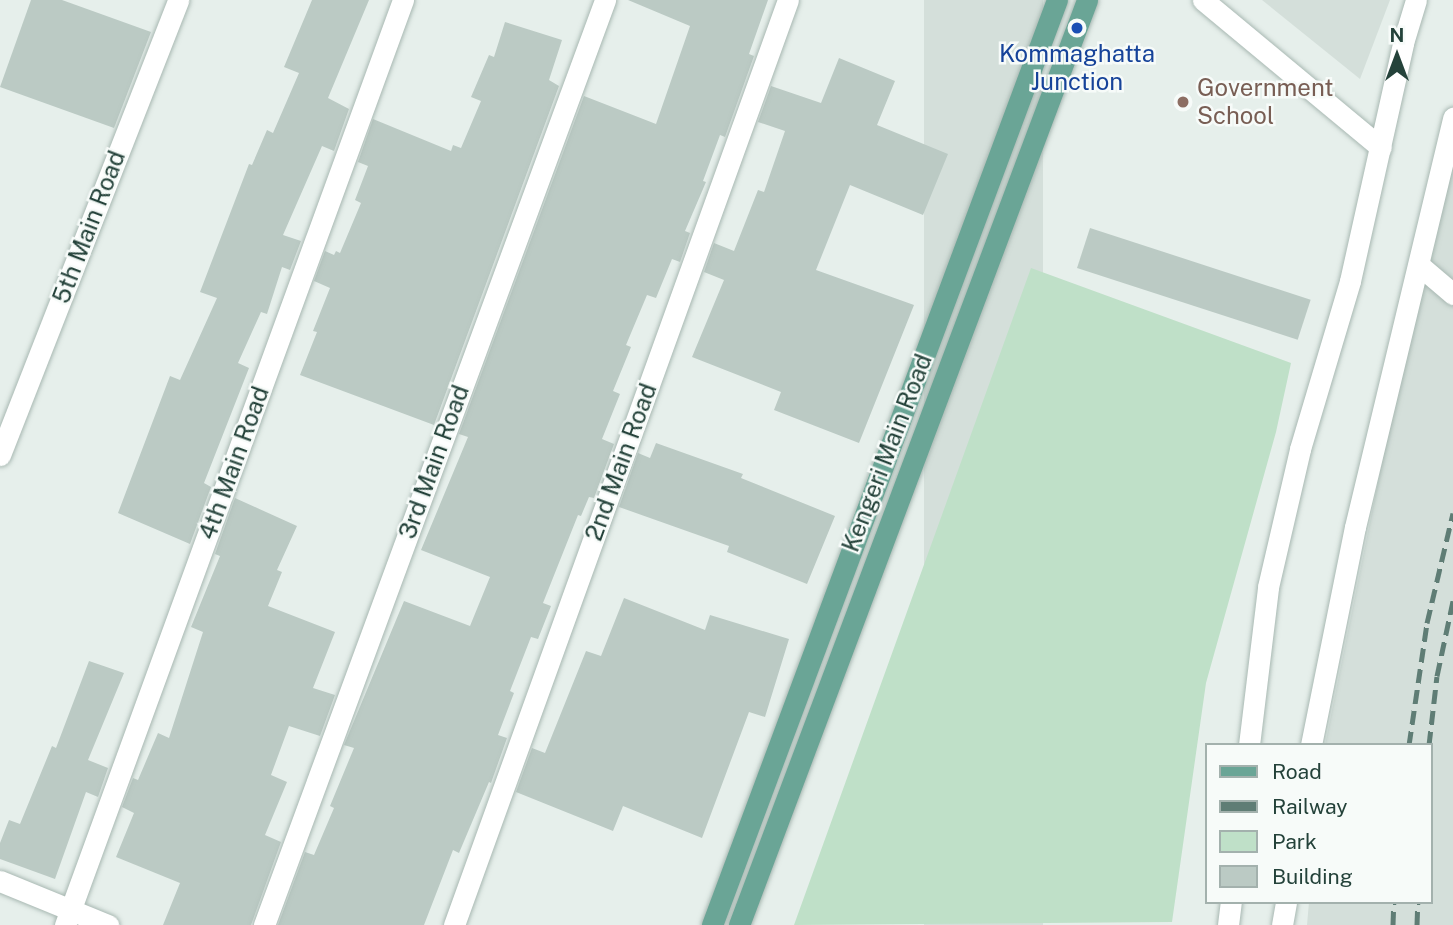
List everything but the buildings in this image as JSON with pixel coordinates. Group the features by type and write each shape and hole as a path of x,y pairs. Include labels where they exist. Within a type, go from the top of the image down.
{"main road":[{"name":"Kengeri Main Road","path":"712,925 1057,0"},
{"name":"Kengeri Main Road","path":"739,925 1087,0"}],"street":[{"name":"5th Main Road","path":"0,455 178,0"},
{"name":"4th Main Road","path":"68,918 403,0"},
{"name":"3rd Main Road","path":"264,925 605,0"},
{"name":"2nd Main Road","path":"454,925 788,0"},
{"path":"1203,0 1381,148"},
{"path":"1250,743 1268,587 1300,449 1350,281 1403,43 1416,0"},
{"path":"1311,743 1355,527 1453,118"},
{"path":"1419,265 1453,294"},
{"path":"0,881 68,918 108,925"},
{"path":"1228,925 1231,904"},
{"path":"1282,925 1286,904"}],"shaded area":[{"path":"924,0 1043,0 1043,925 924,925"},
{"path":"1262,0 1390,0 1360,79"},
{"path":"1453,110 1453,925 1307,925 1309,904 1432,904 1432,743 1325,743"}],"green space":[{"path":"1031,268 1291,363 1276,432 1206,683 1172,922 794,925"}],"railway":[{"path":"1409,743 1427,623 1453,513"},
{"path":"1429,743 1437,676 1453,601"},
{"path":"1393,925 1394,904"},
{"path":"1417,925 1418,904"}],"place":[{"name":"Kommaghatta Junction","path":"1077,28"},
{"name":"Government School","path":"1183,102"}]}
